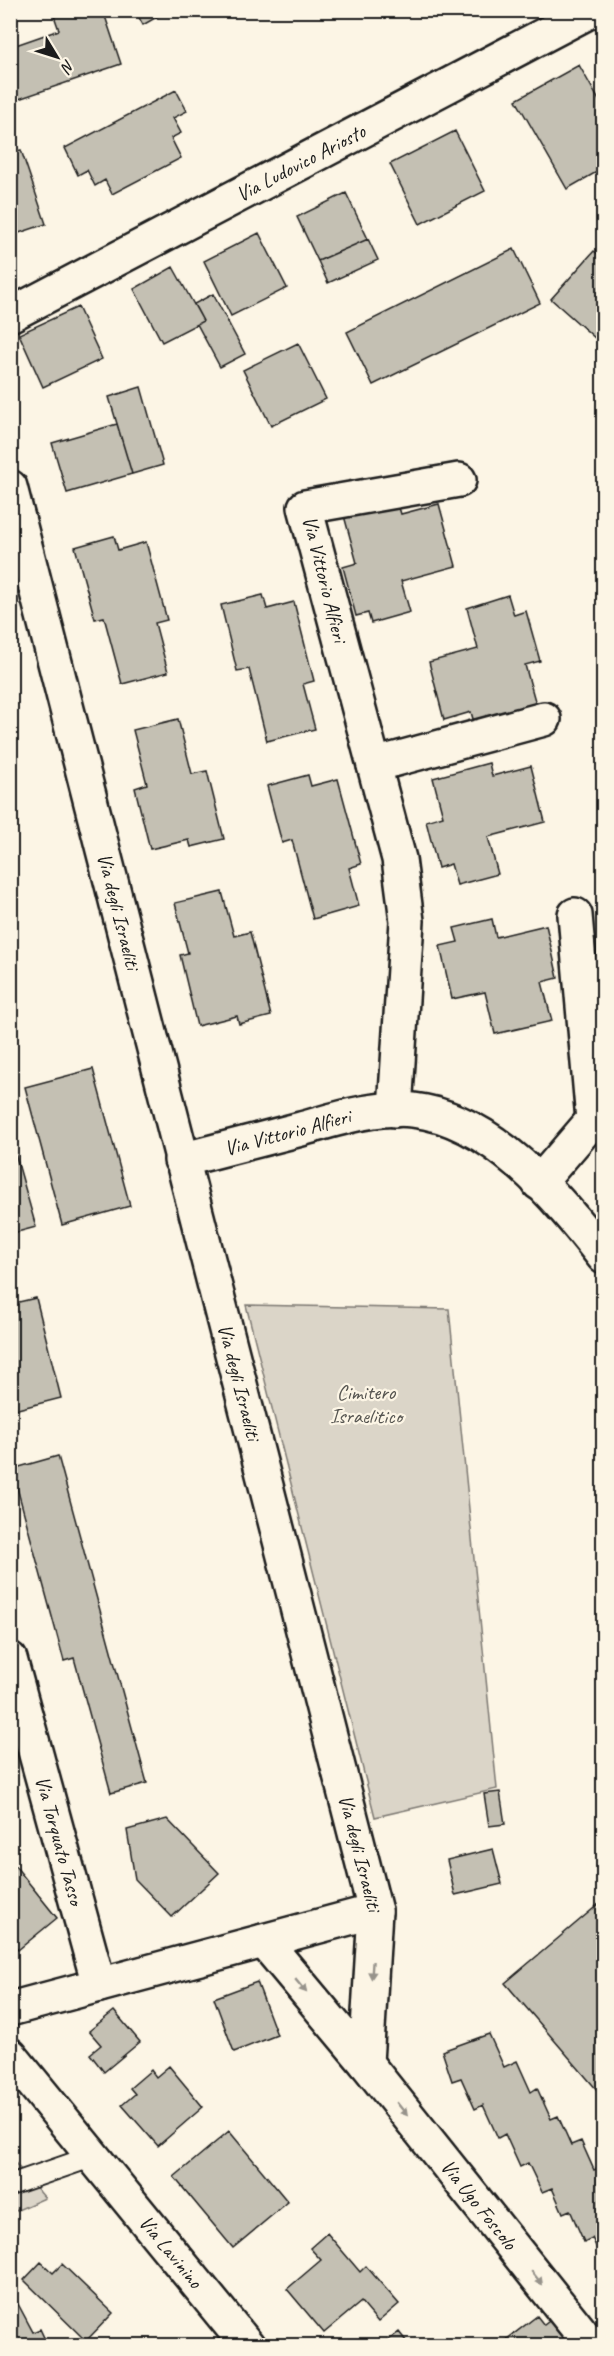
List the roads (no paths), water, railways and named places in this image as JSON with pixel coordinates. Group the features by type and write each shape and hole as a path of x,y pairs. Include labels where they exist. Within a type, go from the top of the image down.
{"street":[{"name":"Via Ludovico Ariosto","path":"10,315 592,10"},
{"name":"Via Vittorio Alfieri","path":"395,1110 407,921 399,859 305,507 459,480"},
{"name":"Via degli Israeliti","path":"10,487 375,1911 10,2008"},
{"path":"374,765 543,719"},
{"path":"539,1183 598,1119 574,915"},
{"name":"Via Vittorio Alfieri","path":"182,1160 343,1118 395,1110 413,1110 452,1119 489,1140 539,1183 582,1229 603,1257"},
{"name":"Via Torquato Tasso","path":"10,1659 99,1985"},
{"path":"366,2063 375,1911"},
{"name":"Via Ugo Foscolo","path":"264,1941 366,2063 592,2346"},
{"name":"Via Lavinino","path":"10,2055 248,2346"}],"lane":[{"path":"10,2185 94,2156"}],"park label":[{"name":"Cimitero Israelitico","path":"366,1404"}]}
